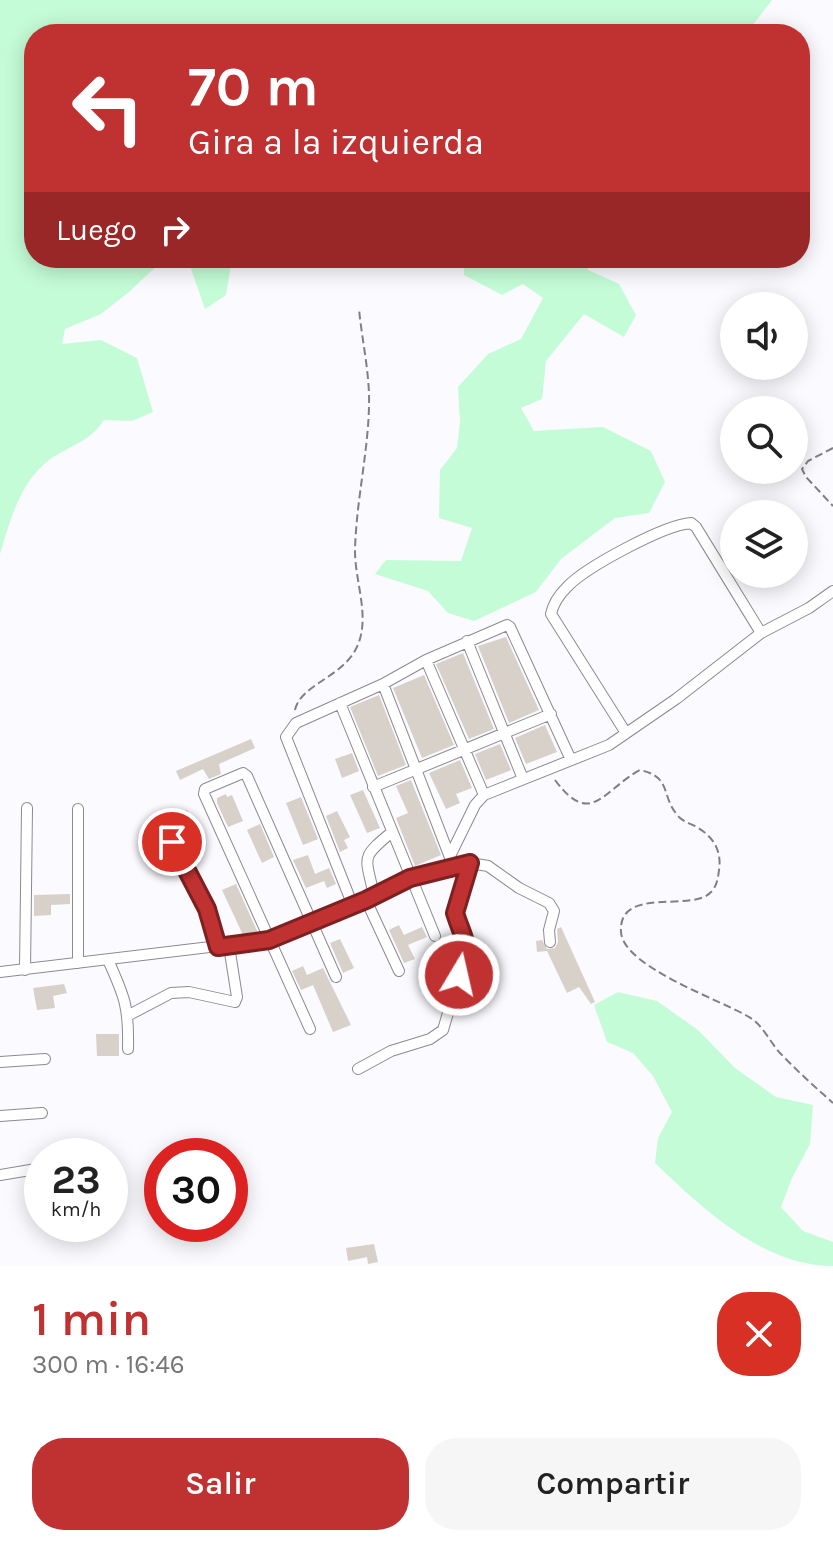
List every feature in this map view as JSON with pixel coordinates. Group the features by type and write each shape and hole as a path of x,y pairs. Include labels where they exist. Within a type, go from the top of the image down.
{"street":[{"path":"626,733 551,614 553,606 568,586 639,542 691,523 761,633"},
{"path":"451,861 475,805 484,795 609,745 676,699 761,633 809,608 833,591"},
{"path":"353,906 286,737 296,723 507,625 571,760"},
{"path":"467,641 523,779"},
{"path":"426,660 484,795"},
{"path":"383,684 451,861"},
{"path":"340,703 435,936"},
{"path":"373,787 551,714"},
{"path":"310,1029 204,794 205,789 243,773 247,776 336,977"},
{"path":"25,970 27,808"},
{"path":"78,809 78,963"},
{"path":"392,832 368,851 366,858 370,898 399,971"},
{"path":"129,1015 171,993 189,992 235,1002 237,997 224,946 172,842"},
{"path":"0,972 269,940 451,861 488,866 519,888 549,903 554,911 549,930 550,942"},
{"path":"358,1069 391,1051 430,1039 443,1030 467,948 467,940 455,913 470,863"},
{"path":"108,960 129,1015 128,1049"},
{"path":"0,1062 45,1059"},
{"path":"0,1116 42,1113"},
{"path":"0,1175 24,1171"}],"path":[{"path":"296,723 294,707 301,697 345,666 353,656 362,631 355,550 366,449 369,384 359,309"},
{"path":"833,448 808,461 802,469 833,506"},
{"path":"547,770 571,800 587,805 602,799 640,770 654,773 663,781 669,805 682,820 697,827 717,845 721,856 717,882 711,893 700,900 652,902 638,906 621,923 621,935 626,947 670,977 750,1017 777,1050 833,1103"}],"green space":[{"path":"0,0 772,0 754,24 24,24 24,268 154,268 101,314 65,329 62,344 101,340 137,358 153,412 132,421 104,420 86,439 39,469 17,503 0,554"},
{"path":"230,268 226,295 205,309 191,269"},
{"path":"464,268 588,268 619,284 636,315 624,337 584,314 546,361 542,399 521,408 534,431 603,427 651,451 665,482 649,513 615,518 561,559 536,592 474,621 448,613 428,591 375,574 386,560 461,561 472,528 439,518 440,470 457,448 460,422 458,387 488,354 521,339 543,298 523,284 502,295 464,275"},
{"path":"618,992 657,1001 698,1030 735,1068 776,1097 813,1105 810,1144 781,1207 803,1231 833,1242 833,1266 782,1256 758,1245 714,1215 655,1163 658,1138 672,1112 653,1076 633,1053 607,1042 594,1005"}],"building":[{"path":"506,637 539,710 509,723 478,646"},
{"path":"463,653 494,729 469,739 436,664"},
{"path":"424,675 454,745 422,758 393,688"},
{"path":"379,695 406,765 378,776 350,707"},
{"path":"545,725 557,752 526,764 515,738"},
{"path":"251,739 255,748 219,764 221,774 209,779 203,769 180,780 176,771"},
{"path":"500,744 511,770 486,780 475,754"},
{"path":"352,753 359,771 342,778 335,759"},
{"path":"460,760 472,788 456,794 460,803 446,809 429,773"},
{"path":"411,780 441,855 415,866 396,818 408,813 396,786"},
{"path":"363,790 380,828 367,833 350,795"},
{"path":"226,794 227,797 232,795 243,821 228,827 217,803 217,798"},
{"path":"301,797 318,839 303,845 286,803"},
{"path":"187,810 198,839 183,845 169,817"},
{"path":"337,811 350,837 344,840 348,848 340,852 326,816"},
{"path":"260,824 274,857 262,863 247,830"},
{"path":"308,855 315,874 329,868 336,884 327,888 324,881 306,888 293,860"},
{"path":"236,884 258,933 243,935 222,890"},
{"path":"70,894 70,904 51,905 51,915 34,916 34,895"},
{"path":"399,925 404,935 422,927 427,937 408,945 415,959 404,963 389,930"},
{"path":"561,927 595,1002 591,1004 579,987 567,993 547,951 537,952 536,941 542,940 547,949 555,948 557,929"},
{"path":"340,939 354,968 343,973 330,943"},
{"path":"303,966 307,975 323,968 351,1025 333,1032 313,985 301,990 292,971"},
{"path":"64,984 67,993 53,996 55,1008 37,1010 33,988"},
{"path":"96,1034 119,1034 119,1056 97,1056"},
{"path":"374,1244 378,1262 368,1264 367,1257 348,1261 346,1248"}],"route":[{"path":"172,842 207,909 218,947 269,940 353,906 410,878 470,863 455,913 467,940 459,975"}]}
